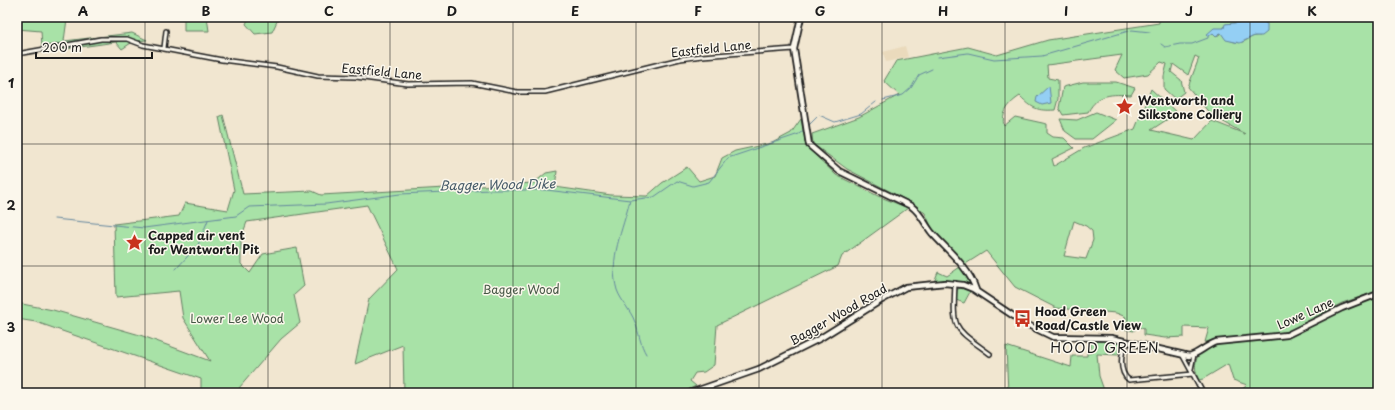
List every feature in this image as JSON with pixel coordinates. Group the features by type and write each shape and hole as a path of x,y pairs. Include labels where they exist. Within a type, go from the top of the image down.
{"street":[{"path":"801,17 794,49 809,145 839,171 911,206 919,212 929,228 965,270 976,290"},
{"path":"164,48 166,31"},
{"name":"Eastfield Lane","path":"17,54 101,39 127,39 164,48 318,76 356,77 395,84 472,83 517,92 544,92 680,59 794,49"},
{"path":"990,354 964,334 955,323 953,317 955,283 976,290 1012,315 1049,335 1061,338 1111,338 1183,356 1194,355 1190,370"},
{"name":"Bagger Wood Road","path":"690,393 759,369 819,339 880,301 906,287 955,283"},
{"name":"Lowe Lane","path":"1194,355 1206,345 1216,342 1287,335 1342,308 1378,294"},
{"path":"1126,342 1121,354 1124,376 1129,380 1193,374"},
{"path":"1183,356 1203,393"}],"shaded area":[{"path":"905,46 908,57 886,62 883,52"}],"green space":[{"path":"39,17 81,17 67,19 64,41 132,33 147,40 134,41 122,49 116,42 59,50 60,44 42,47 41,31 17,29 17,20"},
{"path":"207,17 209,31 184,31 184,18"},
{"path":"249,17 279,17 272,32 255,34 246,24"},
{"path":"1159,17 1378,17 1378,291 1342,303 1291,330 1272,335 1226,338 1205,342 1209,328 1184,327 1184,337 1165,338 1144,335 1144,329 1136,326 1134,331 1123,329 1126,317 1116,313 1056,308 1015,287 986,251 964,265 932,228 925,213 912,203 847,169 813,144 812,134 859,117 899,95 884,81 896,61 968,47 997,55 1048,40 1159,23","holes":["1261,20 1267,24 1260,36 1252,37 1243,42 1229,40 1221,33 1216,37 1213,33 1206,35 1224,28 1226,24","1122,55 1115,70 1124,78 1148,74 1161,62 1167,64 1164,76 1164,89 1175,99 1184,92 1181,80 1171,72 1173,64 1188,75 1195,56 1199,58 1188,87 1211,115 1245,134 1212,121 1194,140 1151,130 1177,113 1151,89 1135,129 1084,148 1054,166 1052,159 1074,148 1064,138 1053,137 1047,133 1047,124 1015,117 1004,126 1003,121 1009,105 1020,96 1028,104 1036,108 1055,110 1058,99 1058,80 1048,78 1047,65","1074,221 1086,226 1092,231 1093,240 1086,259 1064,256"]},
{"path":"1083,82 1116,82 1135,88 1131,95 1112,95 1101,98 1096,101 1088,112 1063,115 1059,108 1063,87"},
{"path":"1096,112 1116,120 1092,139 1076,139 1065,131 1060,119 1077,120"},
{"name":"Bagger Wood","path":"223,115 243,194 312,191 321,195 534,183 546,173 557,171 555,187 611,195 647,196 662,183 687,167 699,181 715,176 722,158 735,151 772,143 791,133 801,119 806,146 836,175 878,196 908,208 842,256 838,266 717,325 714,365 704,372 695,373 690,381 696,386 681,393 404,393 403,345 355,364 369,299 398,269 367,205 247,222 241,238 241,264 250,273 263,254 297,248 304,286 294,295 300,323 281,339 239,388 252,393 201,393 201,379 36,322 17,319 17,303 53,310 140,335 210,361 183,318 179,291 116,297 114,224 179,216 185,203 228,210 234,190 219,117"},
{"path":"960,267 971,284 944,281 934,282 938,272 947,276"},
{"path":"961,287 971,290 964,303 956,300 957,290"},
{"path":"1378,297 1378,393 1238,393 1247,385 1233,380 1228,364 1203,379 1199,380 1197,376 1195,367 1197,358 1206,348 1233,341 1285,338 1306,329 1343,309"},
{"path":"1091,340 1111,340 1120,343 1118,355 1097,354 1099,376 1105,393 1008,393 1006,346 1071,367 1072,356 1087,356 1087,353 1091,353"}],"water":[{"path":"1261,20 1267,24 1267,32 1262,36 1254,36 1240,43 1226,40 1221,33 1218,34 1217,37 1213,33 1209,36 1206,35 1214,28 1224,28 1225,24"},
{"path":"1049,86 1051,103 1042,105 1036,102 1037,97"}],"waterway":[{"name":"Bagger Wood Dike","path":"1262,21 1272,18 1274,21 1290,17"},
{"name":"Bagger Wood Dike","path":"1363,17 1372,20 1378,19"},
{"name":"Bagger Wood Dike","path":"938,57 968,53 994,59 1042,56 1132,30 1150,32"},
{"name":"Bagger Wood Dike","path":"1161,44 1165,47 1180,44 1192,44 1208,38 1208,35"},
{"name":"Bagger Wood Dike","path":"883,100 903,95 911,88 919,75 932,69"},
{"name":"Bagger Wood Dike","path":"807,127 819,115 835,122 861,114 876,102"},
{"name":"Bagger Wood Dike","path":"54,219 144,228 236,216 249,207 326,204 400,194 491,190 546,190 630,200 654,197 677,181 693,186 709,182 728,158 799,134 805,129"},
{"path":"630,200 615,256 615,278 617,290 633,318 646,354"},
{"name":"Bagger Wood Dike","path":"176,269 198,245 208,220"}],"place":[{"name":"Wentworth and Silkstone Colliery","path":"1125,107"},
{"name":"Capped air vent for Wentworth Pit","path":"135,242"},
{"name":"Hood Green Road/Castle View","path":"1022,318"}],"district":[{"name":"HOOD GREEN","path":"1105,347"}],"park label":[{"name":"Lower Lee Wood","path":"237,318"}]}
